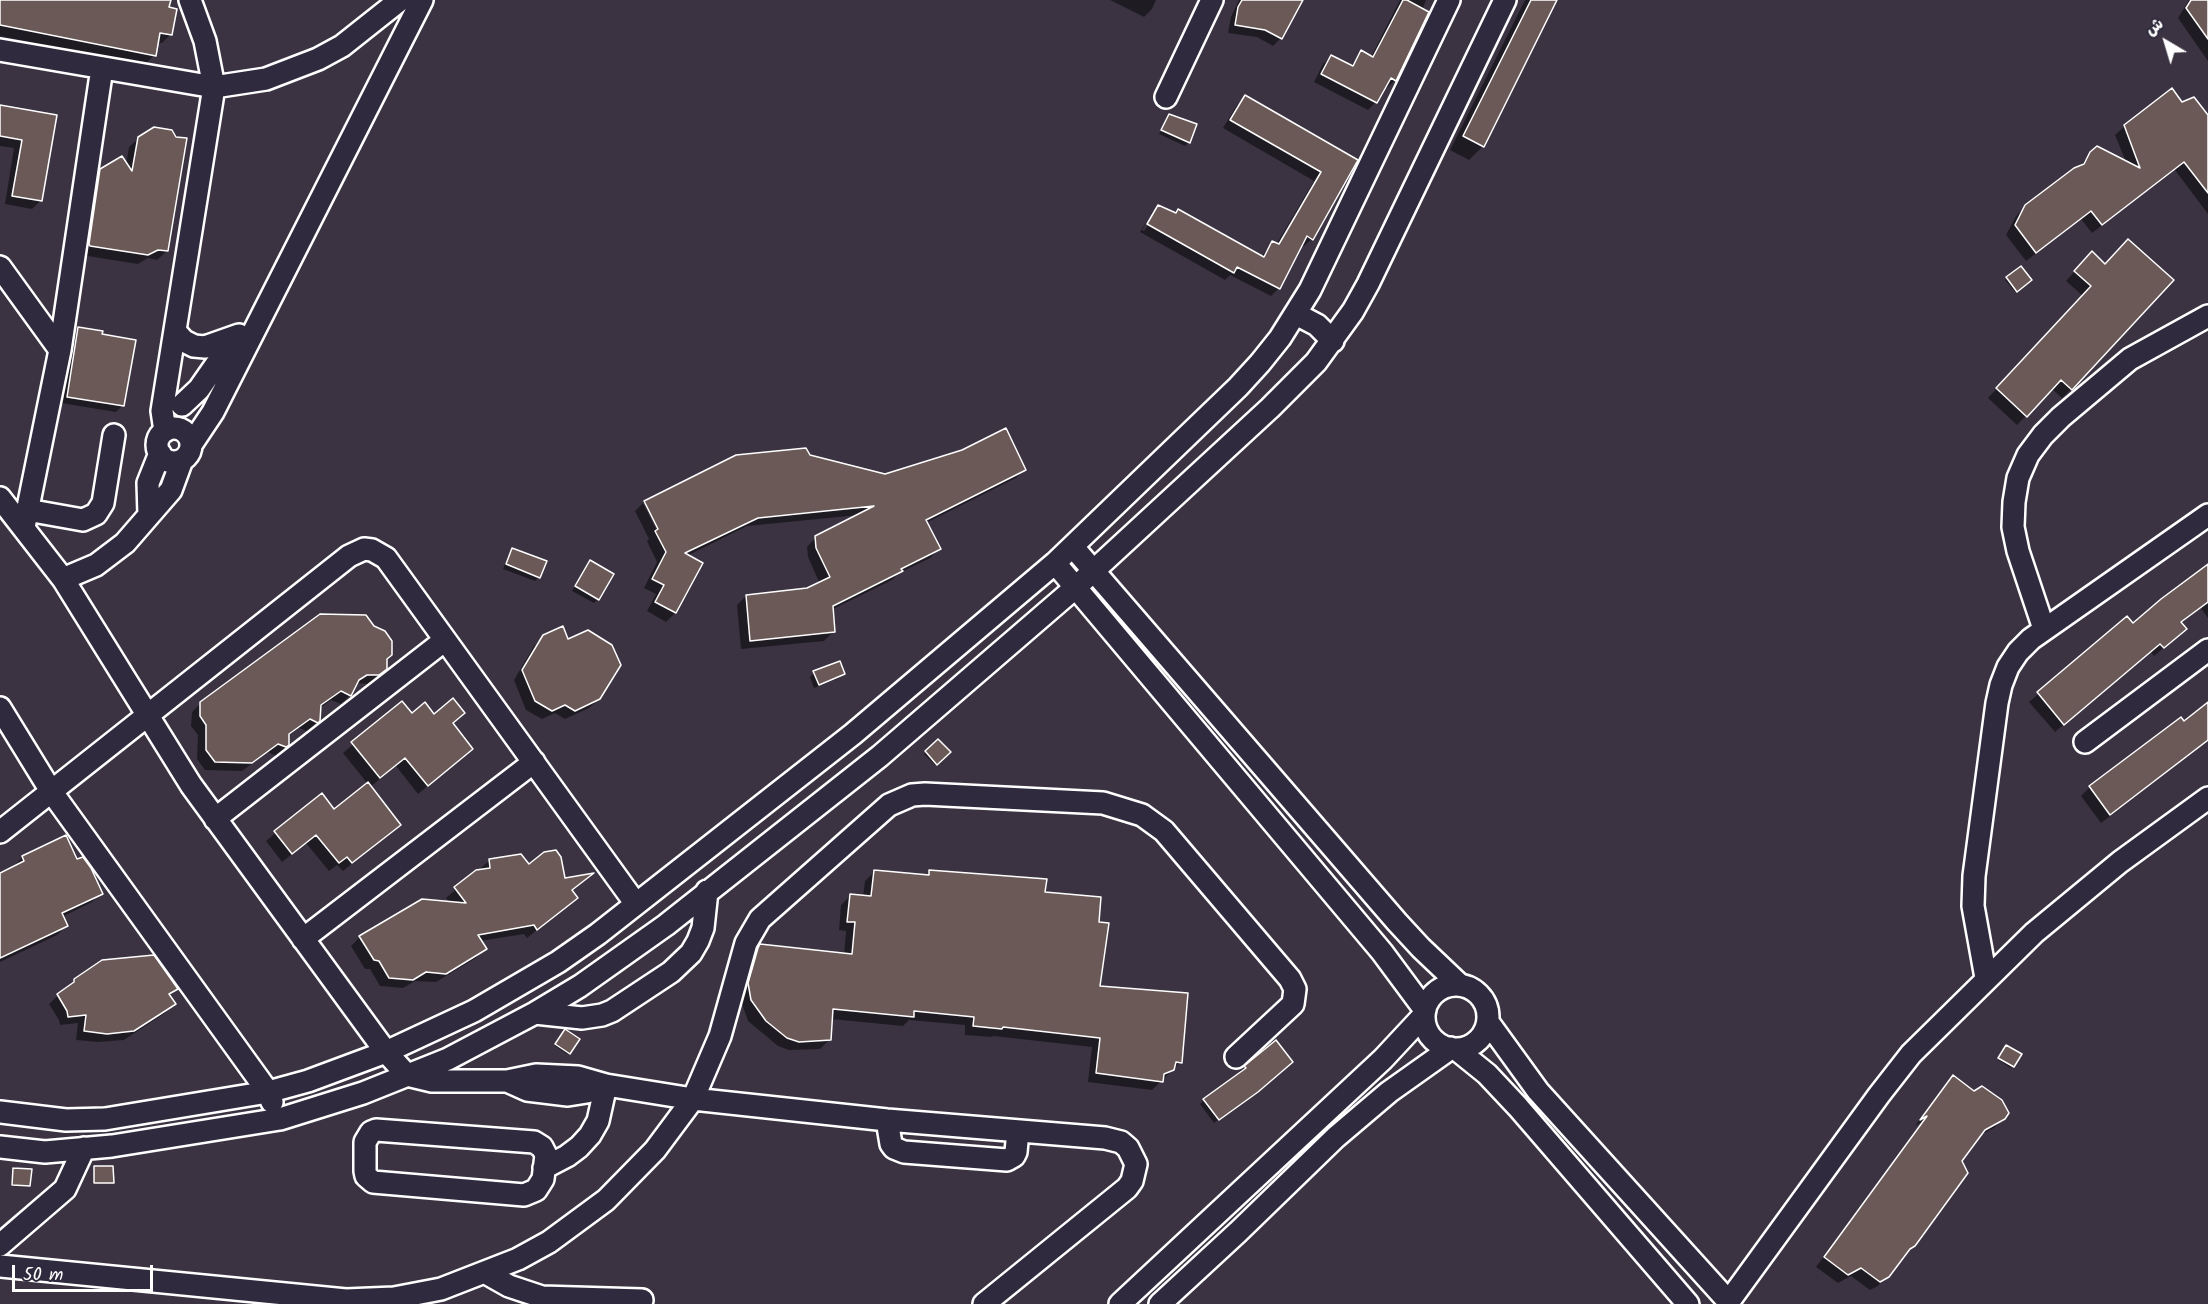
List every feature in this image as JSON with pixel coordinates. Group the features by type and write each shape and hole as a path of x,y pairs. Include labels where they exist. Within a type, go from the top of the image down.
{"street":[{"path":"180,441 161,416 214,87 205,41 189,0"},
{"path":"0,50 214,87 267,79 318,59 365,29 400,0"},
{"path":"149,516 148,483 160,453 158,441 180,441 213,412 245,333 422,0"},
{"path":"1166,97 1212,0"},
{"path":"0,1112 66,1120 105,1119 268,1092 347,1067 466,1016 558,962 636,904 853,734 1055,563 1238,387 1260,363 1296,314 1321,268 1449,0"},
{"path":"0,1147 45,1152 112,1146 280,1119 363,1093 448,1059 535,1013 624,956 880,756 1076,587 1270,408 1316,362 1353,311 1368,284 1505,0"},
{"path":"25,519 60,350 102,69"},
{"path":"0,267 60,350"},
{"path":"1296,314 1317,326 1333,341"},
{"path":"2044,629 2018,551 2013,527 2014,502 2019,478 2028,455 2061,417 2130,359 2208,316"},
{"path":"175,332 184,341 194,346 205,347 245,333"},
{"path":"182,405 199,389 245,333"},
{"path":"63,579 96,565 111,555 125,543 171,490 180,441 182,405 178,383 170,367"},
{"path":"25,519 83,520 96,514 103,502 114,435"},
{"path":"0,498 25,519 148,716 167,751 386,1052 407,1075 432,1081 507,1081 536,1075 578,1077 606,1085 693,1099 888,1120 1113,1139 1128,1148 1136,1164 1132,1182 1120,1195 984,1304"},
{"path":"1986,978 1973,906 1974,876 1997,703 2008,667 2018,652 2044,629 2208,515"},
{"path":"1073,547 1397,922 1460,985"},
{"path":"0,832 350,556 364,549 380,553 386,558 636,904"},
{"path":"1055,563 1382,952 1425,1012"},
{"path":"215,819 445,640"},
{"path":"2085,742 2208,650"},
{"path":"0,708 51,791 268,1092 280,1119"},
{"path":"303,939 534,762"},
{"path":"0,1266 346,1300 394,1298 441,1289 518,1259 549,1242 606,1200 655,1150 693,1099 720,1036 746,943 760,919 889,805 912,795 1103,803 1135,812 1164,831 1290,979 1295,988 1293,1004 1236,1057"},
{"path":"1488,1022 1538,1091 1728,1303 1905,1062 1986,978 2034,933 2120,862 2208,798"},
{"path":"535,1013 582,1018 602,1015 612,1011 671,972 691,953 698,941 703,928 707,891"},
{"path":"1160,1304 1239,1232 1336,1137 1389,1092 1454,1049 1467,1047 1477,1041 1484,1033 1488,1022 1485,1002 1479,993 1470,987 1460,985 1442,988 1428,1001 1425,1012 1426,1026 1431,1037 1440,1044 1454,1049 1487,1074 1688,1304"},
{"path":"1120,1304 1383,1059 1425,1012"},
{"path":"544,1168 567,1156 590,1135 598,1121 606,1085"},
{"path":"888,1120 891,1143 894,1148 904,1152 1007,1161 1016,1152 1018,1131"},
{"path":"382,1130 534,1142 542,1147 546,1155 544,1168 541,1185 531,1193 524,1195 377,1183 366,1176 365,1142 371,1132 382,1130"},
{"path":"0,1245 65,1189 84,1148"},
{"path":"486,1273 509,1286 542,1297 642,1300"}],"building":[{"path":"0,0 171,0 169,7 177,9 172,35 160,33 156,56 0,25"},
{"path":"1242,0 1303,0 1282,39 1265,30 1235,25 1238,7"},
{"path":"1403,0 1429,12 1396,81 1391,78 1377,103 1321,74 1331,55 1353,66 1361,50 1373,57"},
{"path":"1531,0 1557,0 1484,147 1463,136"},
{"path":"2191,0 2208,0 2208,39 2186,8"},
{"path":"2172,88 2182,102 2194,97 2208,115 2208,193 2184,162 2102,225 2091,211 2036,253 2015,225 2025,205 2074,168 2084,164 2090,152 2097,146 2140,168 2124,125"},
{"path":"1245,95 1358,160 1313,240 1307,236 1280,289 1237,267 1234,273 1147,224 1158,205 1176,213 1178,209 1264,257 1272,241 1279,244 1321,172 1230,120"},
{"path":"0,105 57,115 42,201 12,196 22,140 0,136"},
{"path":"1169,114 1197,124 1190,143 1161,130"},
{"path":"154,127 172,130 176,137 187,138 168,251 158,250 148,255 90,246 100,169 122,156 132,171 138,137"},
{"path":"2128,239 2174,280 2072,390 2061,380 2027,417 1996,388 2091,286 2074,271 2092,251 2105,264"},
{"path":"2021,266 2032,280 2017,292 2006,277"},
{"path":"78,327 136,340 124,406 67,397"},
{"path":"1006,428 1026,470 926,520 941,549 833,606 835,632 750,641 746,595 807,588 830,577 816,548 815,536 874,506 758,518 685,553 703,563 676,613 655,602 664,585 652,579 666,552 644,501 736,455 806,448 810,455 885,474 962,450"},
{"path":"512,548 547,561 540,578 506,564"},
{"path":"590,560 614,574 599,600 575,586"},
{"path":"2208,564 2208,602 2181,622 2187,629 2164,648 2160,644 2064,725 2037,692 2127,616 2133,623"},
{"path":"320,614 366,615 374,626 385,631 392,641 392,655 387,659 387,669 379,675 367,675 359,680 351,696 341,691 321,705 320,721 318,723 310,719 289,734 289,745 286,747 278,744 252,763 215,762 206,750 206,725 200,716 200,702"},
{"path":"563,626 568,639 588,630 612,645 621,665 600,699 575,711 565,705 552,711 535,701 522,670 543,635"},
{"path":"840,661 845,674 819,685 813,671"},
{"path":"453,698 465,713 453,723 473,749 428,786 405,758 380,778 351,742 402,701 412,713 425,702 434,714"},
{"path":"2208,702 2208,740 2110,815 2089,786 2181,717 2184,721"},
{"path":"938,739 951,752 937,765 925,751"},
{"path":"368,782 401,825 352,863 347,857 339,863 316,835 292,854 274,831 322,793 334,809"},
{"path":"66,835 77,859 83,857 91,868 103,894 62,913 68,926 0,958 0,873 24,861 22,856"},
{"path":"556,850 561,857 565,878 594,873 572,890 578,898 537,930 534,925 478,935 487,949 446,974 426,972 413,980 389,978 359,936 422,899 466,903 454,887 476,870 490,868 489,859 521,854 529,864 544,852"},
{"path":"874,870 929,875 929,870 1047,879 1045,892 1101,897 1099,922 1109,923 1100,986 1188,993 1182,1063 1176,1062 1174,1070 1164,1074 1163,1082 1096,1073 1100,1038 1003,1027 1002,1029 973,1026 974,1017 914,1011 914,1017 833,1009 831,1040 799,1042 787,1038 766,1021 751,1000 748,983 760,944 852,954 855,922 847,922 850,894 871,896"},
{"path":"154,955 178,989 169,994 176,1004 134,1031 107,1034 84,1031 86,1015 68,1017 57,994 74,982 74,979 102,960"},
{"path":"565,1029 580,1039 570,1054 555,1044"},
{"path":"1276,1040 1293,1062 1258,1092 1219,1120 1203,1099 1246,1068 1244,1066"},
{"path":"2006,1045 2022,1054 2014,1067 1998,1058"},
{"path":"1953,1075 1974,1091 1982,1086 2002,1100 2009,1113 2005,1119 1985,1130 1962,1161 1968,1173 1915,1246 1910,1249 1889,1277 1880,1282 1861,1268 1848,1275 1824,1257 1927,1116 1920,1120"},
{"path":"94,1166 113,1166 114,1183 94,1183"},
{"path":"13,1168 32,1169 30,1186 12,1185"}]}
